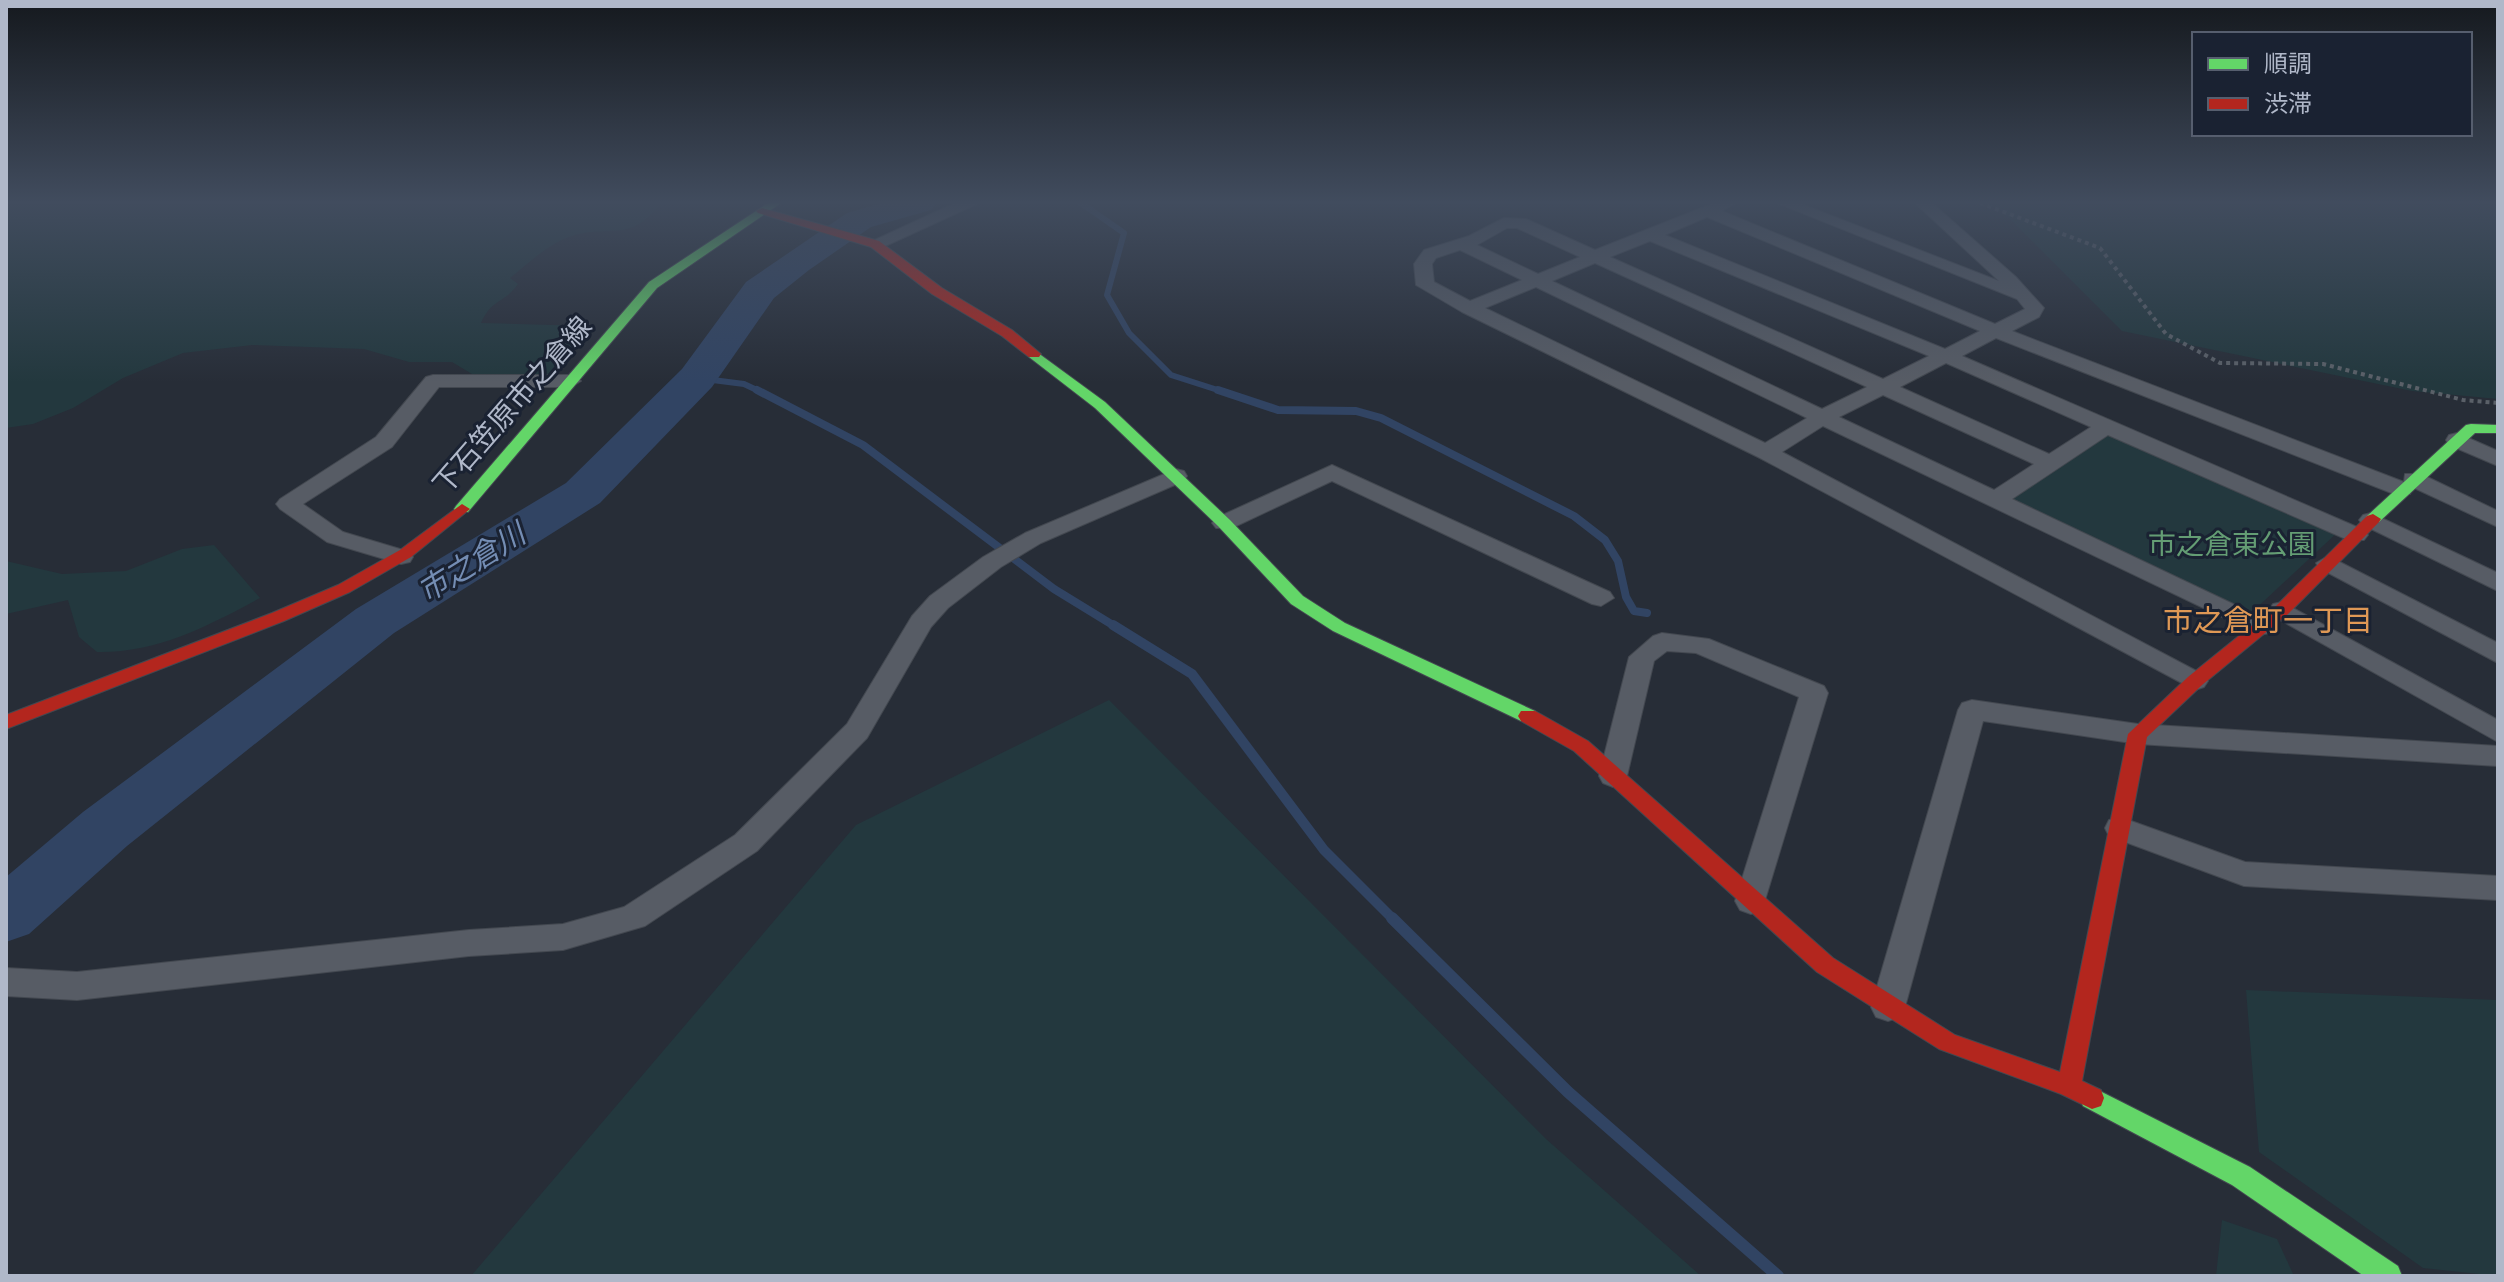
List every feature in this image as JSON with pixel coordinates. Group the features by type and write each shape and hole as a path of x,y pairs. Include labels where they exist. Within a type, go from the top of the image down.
{"street":[{"name":"下石笠原市之倉線","path":"6,722 66,696 319,602 401,557 437,532 481,490 653,285 686,263"},
{"path":"900,263 937,291 1007,333 1088,396 1176,476 1297,600 1328,621 1520,712 1581,746 1825,965 1947,1042 2069,1086 2241,1176 2388,1276"},
{"path":"1424,263 1425,285 1766,452 2195,681"},
{"path":"1500,263 2260,627"},
{"path":"1469,308 1582,263"},
{"path":"1609,263 2051,463"},
{"path":"1719,263 2107,426 2498,583"},
{"path":"1831,263 1998,332 2498,520"},
{"path":"1937,263 2026,298"},
{"path":"1766,452 1825,416 2032,313 2035,308 1988,263"},
{"path":"401,557 335,537 288,504 384,442 433,381 571,381"},
{"path":"1996,499 2107,426"},
{"path":"2069,1086 2138,734 2195,681 2282,610 2408,484 2471,428 2498,429"},
{"path":"2457,440 2498,459"},
{"path":"1224,523 1332,472 1601,598"},
{"path":"6,982 77,986 469,943 563,937 634,917 746,843 857,731 921,622 939,602 992,562 1033,538 1176,476"},
{"path":"2328,563 2498,654"},
{"path":"2282,610 2498,732"},
{"path":"1613,776 1642,657 1662,642 1700,645 1814,693 1751,901"},
{"path":"1888,1007 1972,710 2138,734 2498,756"},
{"path":"2120,828 2244,874 2498,888"}],"path":[{"path":"2111,263 2166,334 2220,363 2323,364 2463,400 2498,403"}],"green space":[{"path":"6,263 529,263 510,278 518,284 494,305 481,323 588,326 551,376 472,374 452,362 409,362 364,349 252,345 183,353 123,378 73,408 33,424 6,428"},
{"path":"2054,263 2498,263 2498,399 2412,391 2122,331"},
{"name":"市之倉東公園","path":"2114,429 2340,530 2249,615 2006,502"},
{"path":"214,545 260,598 201,628 161,643 97,652 79,637 68,600 6,614 6,561 62,574 126,571 182,549"},
{"path":"1109,700 1546,1139 1701,1276 471,1276 856,825"},
{"path":"2246,990 2498,1000 2498,1276 2423,1268 2259,1152"},
{"path":"2222,1220 2277,1239 2294,1276 2216,1276"}],"waterway":[{"name":"市之倉川","path":"6,915 105,829 375,621 482,558 583,493 697,378 760,290 795,263"},
{"path":"1116,263 1107,295 1129,333 1171,375 1224,392"},
{"path":"697,378 744,384 759,391"},
{"path":"1218,390 1224,392"},
{"path":"759,391 863,445 1054,589 1116,627"},
{"path":"1224,392 1278,410 1356,411 1381,418 1574,516 1605,540 1618,561 1626,597 1634,611 1647,613"},
{"path":"1113,625 1192,674 1324,850 1392,918"},
{"path":"1392,918 1568,1092 1778,1276"}],"traffic: fast":[{"path":"462,509 653,285 686,263"},
{"path":"1034,354 1100,405 1224,523 1297,600 1339,627 1528,716"},
{"path":"2373,519 2471,428 2498,429"},
{"path":"2092,1098 2241,1176 2388,1276"}],"traffic: jam":[{"path":"900,263 937,291 1007,333 1034,354"},
{"path":"6,722 278,617 344,588 435,533 462,509"},
{"path":"2069,1086 2138,734 2195,681 2282,610 2373,519"},
{"path":"1528,716 1581,746 1825,965 1947,1042 2069,1086 2092,1098"}],"district":[{"name":"市之倉町一丁目","path":"2268,620"}]}
